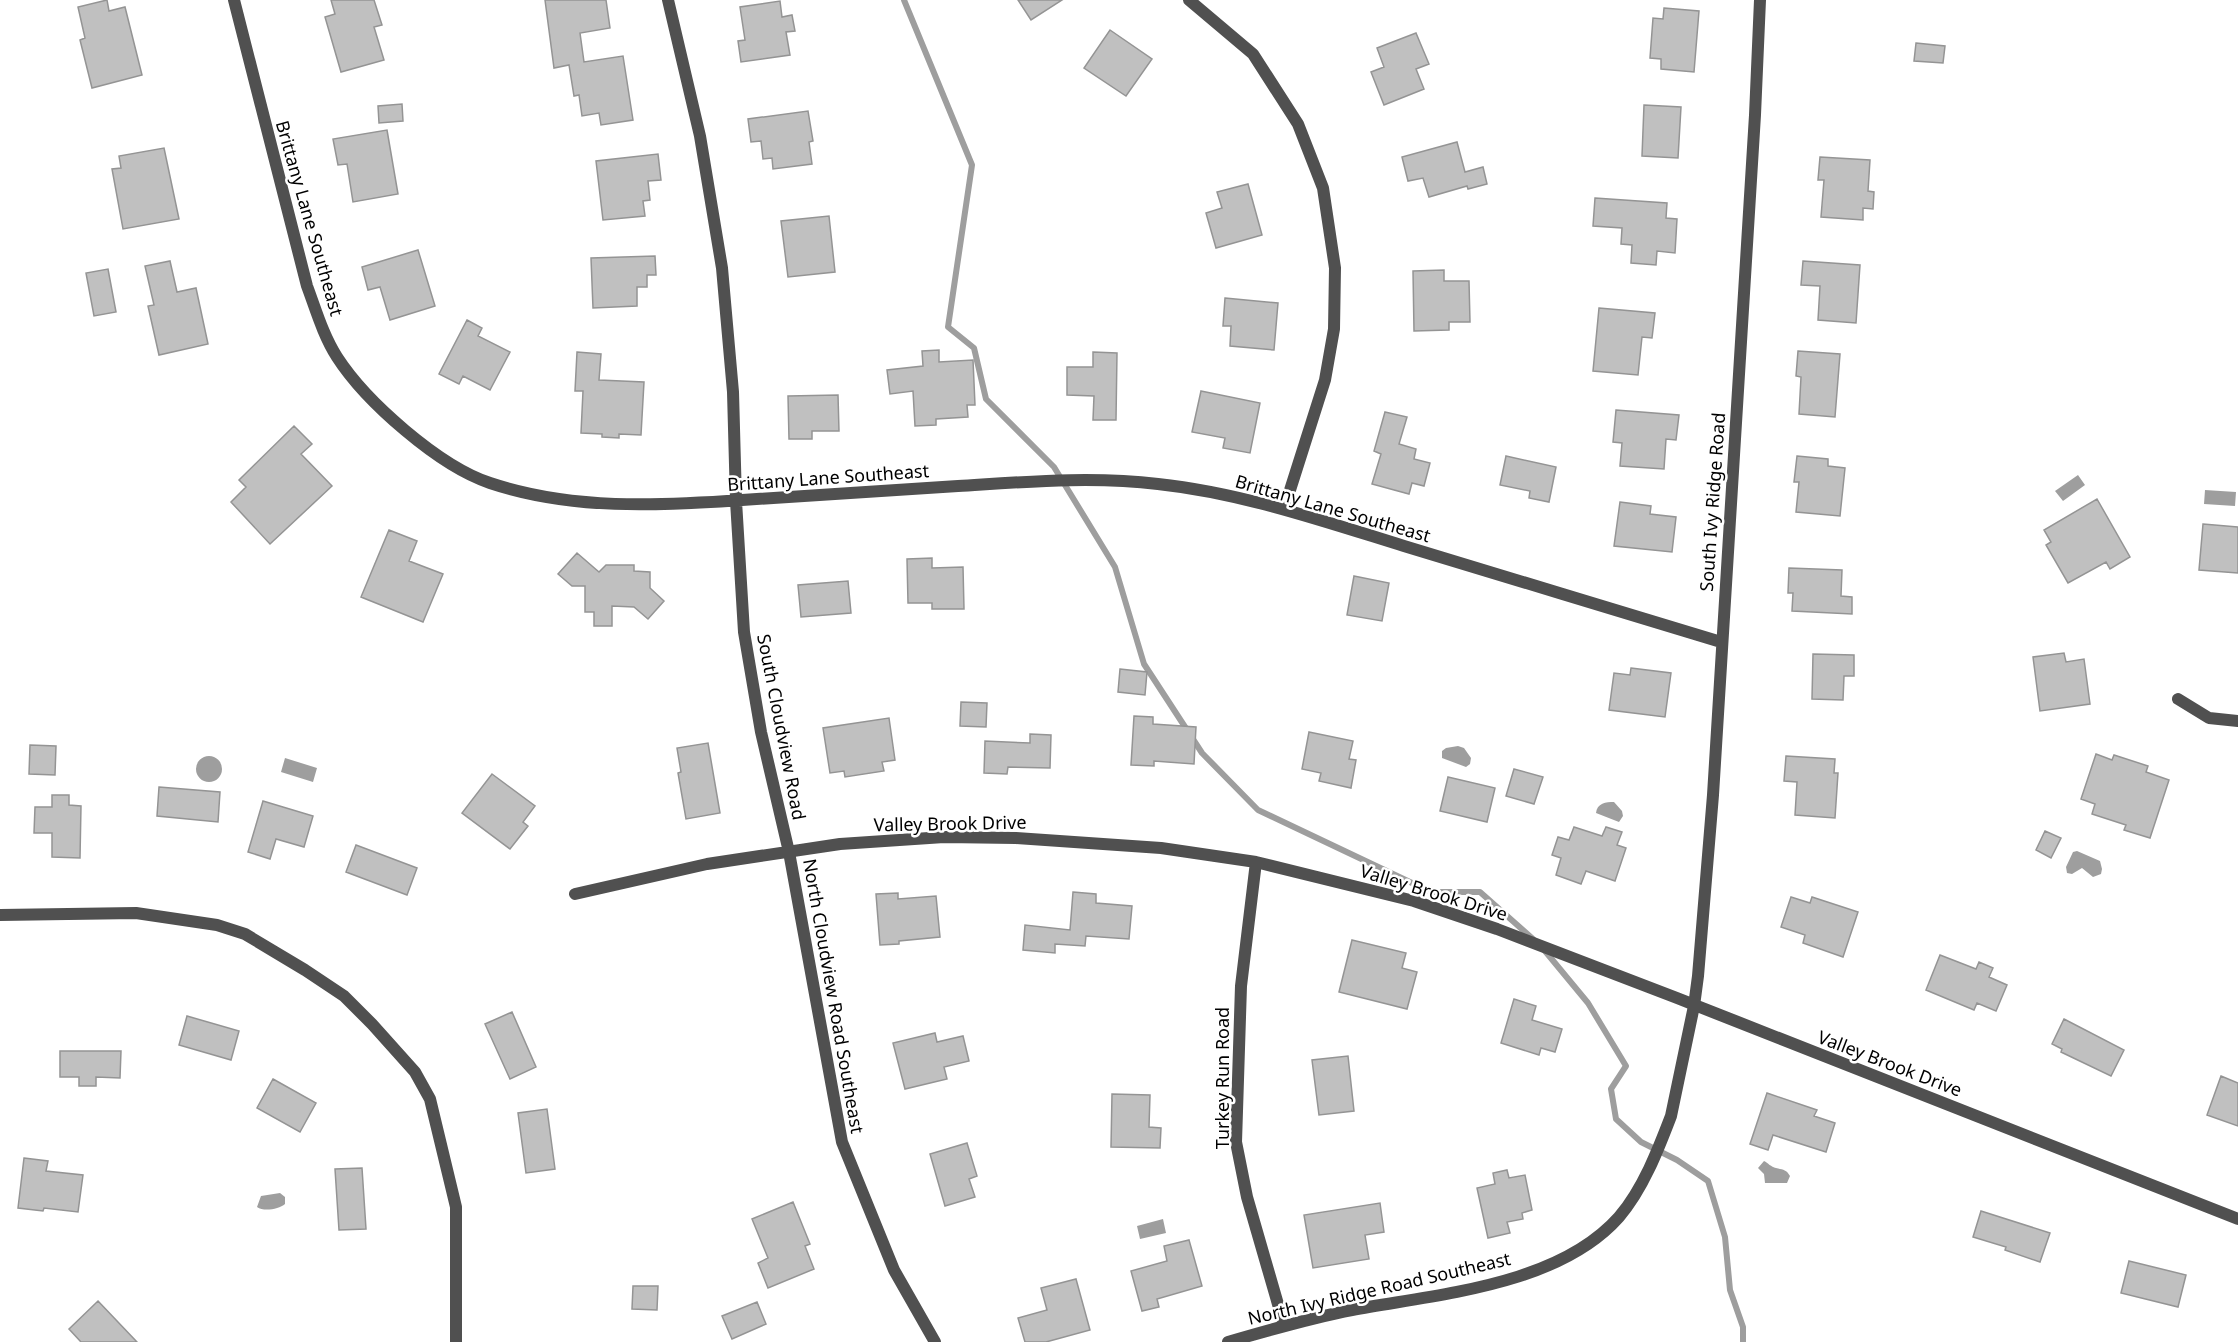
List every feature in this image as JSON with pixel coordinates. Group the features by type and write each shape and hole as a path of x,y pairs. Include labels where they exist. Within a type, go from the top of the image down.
{"street":[{"name":"Brittany Lane Southeast","path":"234,0 307,286 321,326 337,357 360,386 419,441 486,482 539,496 585,502 681,504 1083,479 1158,484 1284,509 1721,642"},
{"name":"South Cloudview Road","path":"668,0 700,136 722,268 733,392 736,501 744,632 761,732 789,852"},
{"path":"1189,0 1253,54 1298,124 1323,188 1335,268 1334,329 1325,380 1284,509"},
{"name":"South Ivy Ridge Road","path":"1694,1006 1713,795 1760,0"},
{"path":"2178,699 2209,718 2238,722"},
{"name":"Valley Brook Drive","path":"575,894 707,864 840,844 944,837 1016,838 1161,848 1256,862 1414,901 1454,914 2238,1219"},
{"name":"North Cloudview Road Southeast","path":"789,852 842,1142 894,1270 935,1342"},
{"name":"Turkey Run Road","path":"1256,862 1241,986 1236,1142 1247,1197 1284,1325"},
{"path":"0,915 136,913 217,925 245,934 344,996 416,1072 430,1099 456,1207 456,1342"},
{"name":"North Ivy Ridge Road Southeast","path":"1228,1342 1284,1325 1350,1310 1508,1279 1543,1267 1597,1239 1620,1216 1638,1190 1665,1133 1671,1116 1694,1006"}],"shaded area":[{"path":"2078,475 2085,485 2063,501 2055,491"},
{"path":"2205,490 2236,492 2235,506 2204,504"},
{"path":"1458,746 1464,748 1471,758 1470,764 1466,767 1442,758 1442,751 1446,748"},
{"path":"209,756 218,760 222,769 218,778 209,782 200,778 196,769 200,760"},
{"path":"285,758 317,768 313,782 281,772"},
{"path":"1614,802 1622,811 1623,816 1619,822 1596,813 1600,805"},
{"path":"2077,851 2100,861 2101,874 2093,877 2082,868 2072,874 2067,873 2066,867 2073,852"},
{"path":"1764,1161 1787,1172 1790,1176 1787,1183 1765,1183 1764,1174 1758,1168"},
{"path":"280,1193 285,1197 285,1204 282,1206 267,1210 257,1207 261,1196"},
{"path":"1163,1219 1166,1233 1140,1239 1137,1226"}],"building":[{"path":"107,0 109,11 125,7 142,75 92,88 80,40 85,38 78,7"},
{"path":"331,0 374,0 382,25 374,27 384,60 341,72 325,17 335,14"},
{"path":"545,0 606,0 610,28 580,33 584,62 623,56 633,120 601,125 599,113 582,116 579,95 574,96 569,65 554,68"},
{"path":"1018,0 1062,0 1031,20"},
{"path":"780,1 782,17 792,15 795,31 786,32 790,55 741,62 738,41 745,40 740,7"},
{"path":"1664,8 1699,11 1694,72 1661,69 1661,59 1650,58 1653,18 1663,19"},
{"path":"1110,30 1152,59 1126,96 1084,68"},
{"path":"1416,33 1429,64 1416,69 1424,89 1384,105 1371,72 1384,67 1377,48"},
{"path":"1916,43 1945,46 1943,63 1914,61"},
{"path":"402,104 403,121 379,123 378,106"},
{"path":"1644,105 1681,107 1678,158 1642,156"},
{"path":"808,111 813,141 809,142 812,164 773,169 772,158 763,159 761,141 751,142 748,119"},
{"path":"387,130 398,194 353,202 347,164 338,165 333,139"},
{"path":"1457,142 1465,172 1483,167 1487,184 1468,189 1467,186 1429,197 1423,178 1408,181 1402,157"},
{"path":"164,148 179,219 123,229 112,169 121,168 119,156"},
{"path":"658,154 661,180 648,181 650,200 643,201 645,216 603,220 596,161"},
{"path":"1820,157 1870,160 1868,191 1874,192 1873,209 1863,208 1863,220 1821,217 1824,180 1818,180"},
{"path":"1248,184 1262,235 1216,248 1206,213 1222,208 1217,192"},
{"path":"1595,198 1667,203 1666,218 1677,219 1675,253 1657,251 1656,265 1631,263 1632,245 1621,244 1622,228 1593,226"},
{"path":"829,216 835,272 788,277 781,221"},
{"path":"418,250 435,306 390,320 380,287 368,290 362,267"},
{"path":"655,256 656,275 647,275 647,287 637,287 637,306 593,308 591,258"},
{"path":"170,261 177,292 196,288 208,344 159,355 148,306 154,305 145,266"},
{"path":"1803,261 1860,265 1856,323 1818,320 1820,286 1801,285"},
{"path":"108,269 116,312 94,316 86,273"},
{"path":"1444,270 1444,281 1469,281 1470,322 1449,322 1449,330 1414,331 1413,271"},
{"path":"1225,298 1278,303 1274,350 1230,346 1231,326 1223,326"},
{"path":"1599,308 1655,313 1652,338 1642,337 1638,375 1593,371"},
{"path":"467,320 482,328 478,336 510,352 490,390 463,376 459,384 439,374"},
{"path":"939,350 939,362 973,360 975,405 967,405 968,417 936,419 936,425 915,426 913,391 890,394 887,370 923,366 922,351"},
{"path":"1798,351 1840,354 1835,417 1799,414 1801,377 1796,376"},
{"path":"577,352 601,354 599,380 644,382 641,435 619,434 619,438 581,433 583,391 575,391"},
{"path":"1093,352 1117,353 1116,420 1093,420 1094,396 1067,395 1067,367 1093,367"},
{"path":"1201,391 1260,403 1250,453 1223,448 1225,438 1192,432"},
{"path":"838,395 839,431 812,431 812,439 789,439 788,396"},
{"path":"1616,410 1679,415 1676,440 1666,439 1664,469 1620,466 1622,443 1613,442"},
{"path":"1385,412 1407,417 1399,444 1416,449 1414,459 1430,463 1424,486 1412,483 1409,494 1372,484 1381,454 1374,451"},
{"path":"294,426 312,444 301,454 332,486 270,544 231,502 246,487 239,480"},
{"path":"1506,456 1556,467 1549,502 1529,498 1530,491 1500,485"},
{"path":"1797,456 1828,459 1828,466 1845,468 1840,516 1796,512 1799,482 1794,482"},
{"path":"2097,499 2130,557 2110,569 2106,562 2068,583 2046,545 2051,542 2044,530"},
{"path":"1620,502 1651,506 1650,514 1676,517 1672,552 1614,546"},
{"path":"2203,524 2238,527 2238,573 2199,570"},
{"path":"389,530 417,541 409,561 443,574 423,622 361,597"},
{"path":"577,553 599,572 606,565 634,565 634,571 650,572 650,588 664,601 648,619 634,607 612,606 612,626 594,626 594,612 585,612 585,586 572,586 558,574"},
{"path":"932,558 932,568 963,567 964,609 932,609 932,603 908,603 907,559"},
{"path":"1789,568 1842,570 1841,596 1852,597 1852,614 1792,611 1793,593 1788,593"},
{"path":"1354,576 1389,583 1382,621 1347,615"},
{"path":"848,581 851,613 801,617 798,585"},
{"path":"2064,653 2066,662 2084,659 2090,704 2040,711 2033,657"},
{"path":"1813,654 1854,655 1854,676 1844,676 1843,700 1812,699"},
{"path":"1631,668 1671,673 1665,717 1609,710 1614,673 1630,675"},
{"path":"1120,669 1147,672 1145,695 1118,692"},
{"path":"961,702 987,703 986,727 960,726"},
{"path":"1134,716 1153,717 1153,724 1196,727 1194,764 1154,761 1154,766 1131,765"},
{"path":"889,718 895,760 882,762 884,771 845,777 844,771 830,773 823,728"},
{"path":"1309,732 1353,741 1349,759 1356,760 1351,788 1319,781 1321,773 1302,769"},
{"path":"1030,734 1051,735 1050,768 1008,767 1007,774 984,773 985,741 1030,743"},
{"path":"708,743 720,813 686,819 678,773 681,772 677,748"},
{"path":"30,745 56,746 55,775 29,774"},
{"path":"2096,754 2112,760 2114,755 2148,766 2146,772 2169,780 2150,838 2124,830 2126,825 2092,814 2095,804 2081,799"},
{"path":"1786,756 1835,759 1834,773 1838,773 1835,818 1795,815 1797,782 1784,781"},
{"path":"1514,769 1543,777 1534,804 1506,796"},
{"path":"492,774 535,806 523,822 528,826 510,849 462,813"},
{"path":"1448,777 1495,788 1487,822 1440,811"},
{"path":"159,787 220,792 218,822 157,816"},
{"path":"52,795 69,795 69,805 81,806 80,858 52,857 52,833 34,833 35,807 52,807"},
{"path":"263,801 313,816 304,847 276,839 270,859 248,852"},
{"path":"1574,827 1602,836 1606,827 1622,832 1617,845 1626,848 1615,881 1586,871 1581,884 1556,875 1561,858 1552,855 1558,837 1569,840"},
{"path":"2045,831 2061,838 2051,858 2036,850"},
{"path":"356,845 417,868 407,895 346,872"},
{"path":"1073,892 1096,894 1096,903 1132,906 1129,939 1086,936 1085,946 1055,944 1055,953 1023,950 1025,925 1070,930"},
{"path":"898,893 898,899 936,896 940,937 880,945 876,894"},
{"path":"1791,897 1810,903 1812,897 1858,912 1843,957 1803,943 1805,935 1781,927"},
{"path":"1352,940 1406,953 1402,968 1417,972 1407,1009 1339,992"},
{"path":"1940,955 1976,969 1979,962 1993,968 1989,977 2007,985 1996,1011 1977,1003 1974,1010 1926,990"},
{"path":"1514,999 1536,1006 1532,1020 1562,1029 1555,1052 1541,1048 1539,1055 1501,1043"},
{"path":"512,1012 536,1067 510,1079 485,1024"},
{"path":"187,1016 239,1031 231,1060 179,1045"},
{"path":"2064,1019 2124,1050 2111,1076 2061,1052 2062,1049 2052,1044"},
{"path":"935,1033 937,1042 963,1036 969,1061 944,1067 947,1079 905,1089 893,1043"},
{"path":"60,1051 121,1051 120,1078 96,1077 96,1086 79,1086 79,1077 60,1077"},
{"path":"1348,1056 1354,1111 1319,1115 1312,1060"},
{"path":"2221,1076 2238,1083 2238,1126 2207,1115"},
{"path":"273,1079 316,1103 300,1132 257,1108"},
{"path":"1767,1093 1817,1110 1814,1116 1835,1123 1826,1152 1773,1135 1768,1150 1750,1144"},
{"path":"1112,1094 1150,1095 1149,1127 1161,1128 1160,1148 1111,1147"},
{"path":"547,1109 555,1169 526,1173 518,1113"},
{"path":"967,1143 977,1176 969,1179 975,1197 945,1206 930,1154"},
{"path":"24,1158 48,1161 46,1171 83,1175 78,1212 18,1208"},
{"path":"362,1168 366,1229 339,1230 335,1169"},
{"path":"1507,1170 1509,1178 1525,1175 1532,1210 1522,1213 1523,1219 1507,1222 1510,1233 1488,1238 1477,1188 1495,1184 1493,1173"},
{"path":"793,1202 810,1244 805,1246 814,1269 768,1288 758,1263 768,1258 752,1219"},
{"path":"1380,1203 1384,1232 1365,1235 1369,1259 1313,1268 1304,1215"},
{"path":"1981,1211 2050,1233 2040,1262 2005,1250 2006,1247 1973,1237"},
{"path":"1189,1240 1202,1286 1157,1299 1159,1307 1142,1311 1131,1271 1167,1261 1164,1246"},
{"path":"2129,1261 2186,1275 2178,1307 2121,1293"},
{"path":"1076,1279 1090,1330 1046,1342 1025,1342 1018,1318 1047,1310 1041,1288"},
{"path":"633,1286 658,1286 657,1310 632,1309"},
{"path":"98,1301 137,1342 81,1342 69,1329"},
{"path":"757,1302 766,1324 732,1339 722,1316"}],"waterway":[{"path":"904,0 972,165 948,327 974,348 986,399 1054,467 1115,567 1144,664 1202,753 1258,810 1431,892 1480,892 1533,939"},
{"path":"1545,951 1588,1003 1626,1066 1611,1089 1616,1119 1641,1142 1677,1160 1708,1181 1725,1237 1730,1290 1743,1327 1743,1342"}]}
